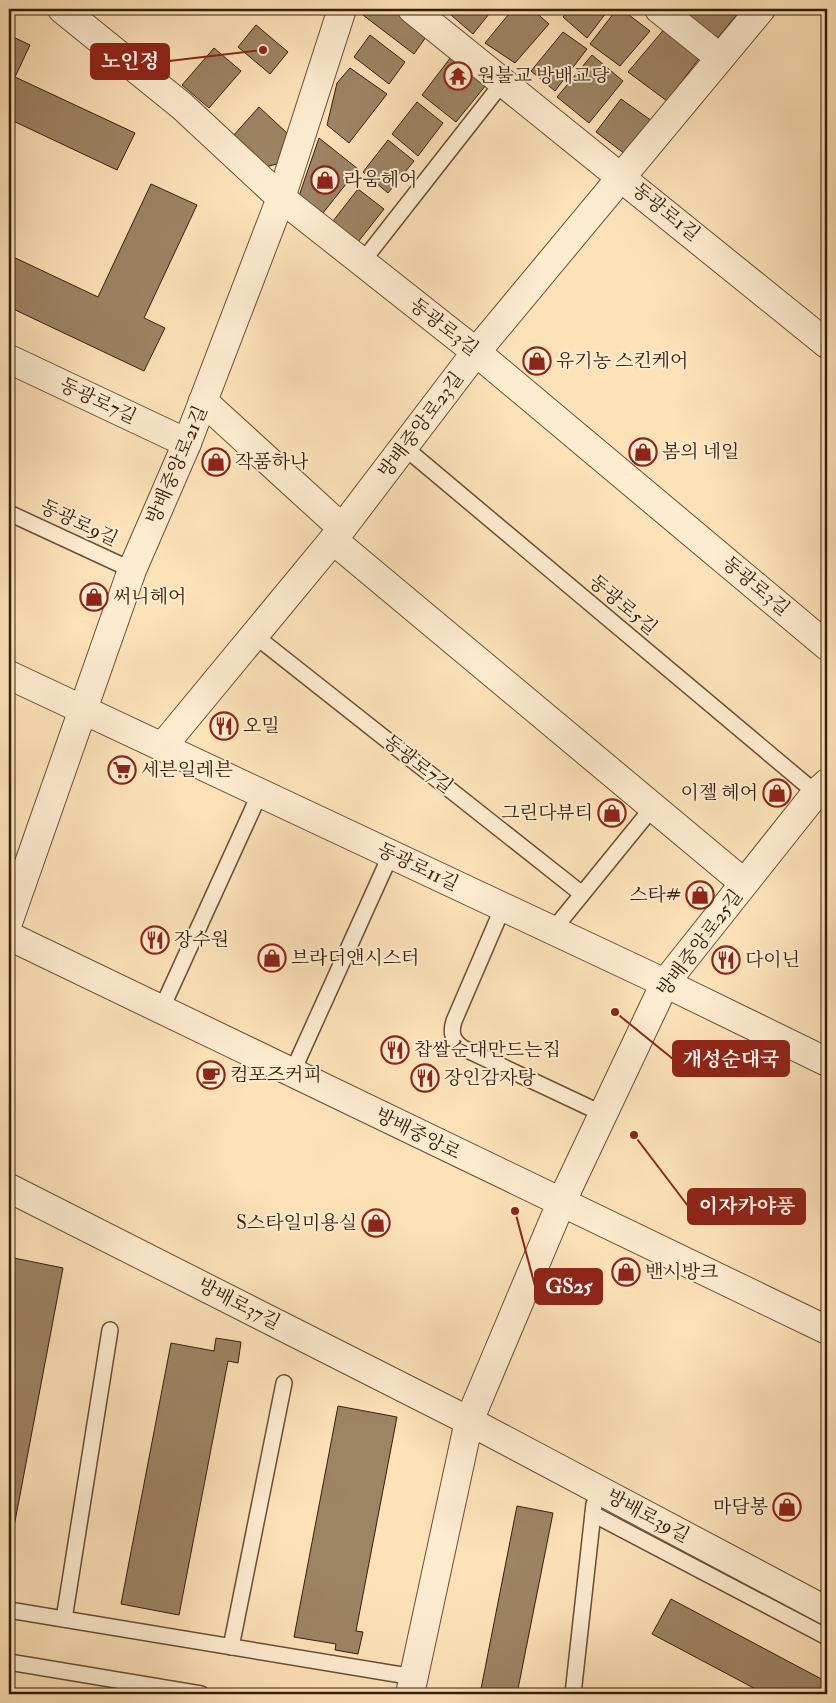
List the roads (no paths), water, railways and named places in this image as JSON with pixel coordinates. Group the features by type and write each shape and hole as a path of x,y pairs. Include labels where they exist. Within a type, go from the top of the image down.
{"street":[{"name":"동광로3길","path":"62,9 182,106 280,198 476,352 827,646"},
{"name":"방배중앙로21길","path":"9,920 81,709 132,570 187,444 280,198 342,9"},
{"name":"동광로1길","path":"412,9 827,344"},
{"path":"659,9 720,58"},
{"name":"방배중앙로23길","path":"162,747 337,534 476,352 761,9"},
{"name":"동광로7길","path":"9,359 187,444"},
{"path":"203,401 337,534 744,884"},
{"name":"동광로11길","path":"9,675 553,930 827,1062"},
{"name":"방배중앙로25길","path":"561,1203 665,983 822,788"},
{"name":"방배중앙로","path":"9,936 827,1330"},
{"name":"방배로37길","path":"9,1188 469,1421"},
{"path":"412,1686 469,1421 561,1203"},
{"name":"방배로39길","path":"469,1421 595,1501 827,1611"}],"lane":[{"path":"362,262 503,82"},
{"name":"동광로5길","path":"404,447 822,788"},
{"name":"동광로9길","path":"9,513 132,570"},
{"name":"동광로7길","path":"254,635 582,894"},
{"path":"160,1010 260,793"},
{"path":"553,930 653,807"},
{"path":"292,1073 391,854"},
{"path":"503,907 454,1022 452,1034 454,1040 463,1048 603,1114"},
{"path":"64,1620 110,1330"},
{"path":"231,1647 284,1383"},
{"path":"574,1694 595,1501 827,1637"},
{"path":"9,1610 231,1647 412,1686"},
{"path":"9,1662 201,1694"}],"place":[{"name":"노인정","path":"263,50"},
{"name":"원불교 방배교당","path":"458,76"},
{"name":"라움헤어","path":"325,180"},
{"name":"유기농 스킨케어","path":"537,361"},
{"name":"봄의 네일","path":"643,452"},
{"name":"작품하나","path":"216,462"},
{"name":"써니헤어","path":"94,597"},
{"name":"오밀","path":"224,726"},
{"name":"세븐일레븐","path":"122,770"},
{"name":"이젤 헤어","path":"777,793"},
{"name":"그린다뷰티","path":"612,813"},
{"name":"스타#","path":"700,895"},
{"name":"장수원","path":"155,940"},
{"name":"브라더앤시스터","path":"272,958"},
{"name":"다이닌","path":"726,960"},
{"name":"개성순대국","path":"615,1012"},
{"name":"찹쌀순대만드는집","path":"395,1050"},
{"name":"컴포즈커피","path":"211,1075"},
{"name":"장인감자탕","path":"425,1078"},
{"name":"이자카야풍","path":"634,1135"},
{"name":"GS25","path":"515,1211"},
{"name":"S스타일미용실","path":"376,1223"},
{"name":"밴시방크","path":"626,1272"},
{"name":"마담봉","path":"787,1507"}]}
